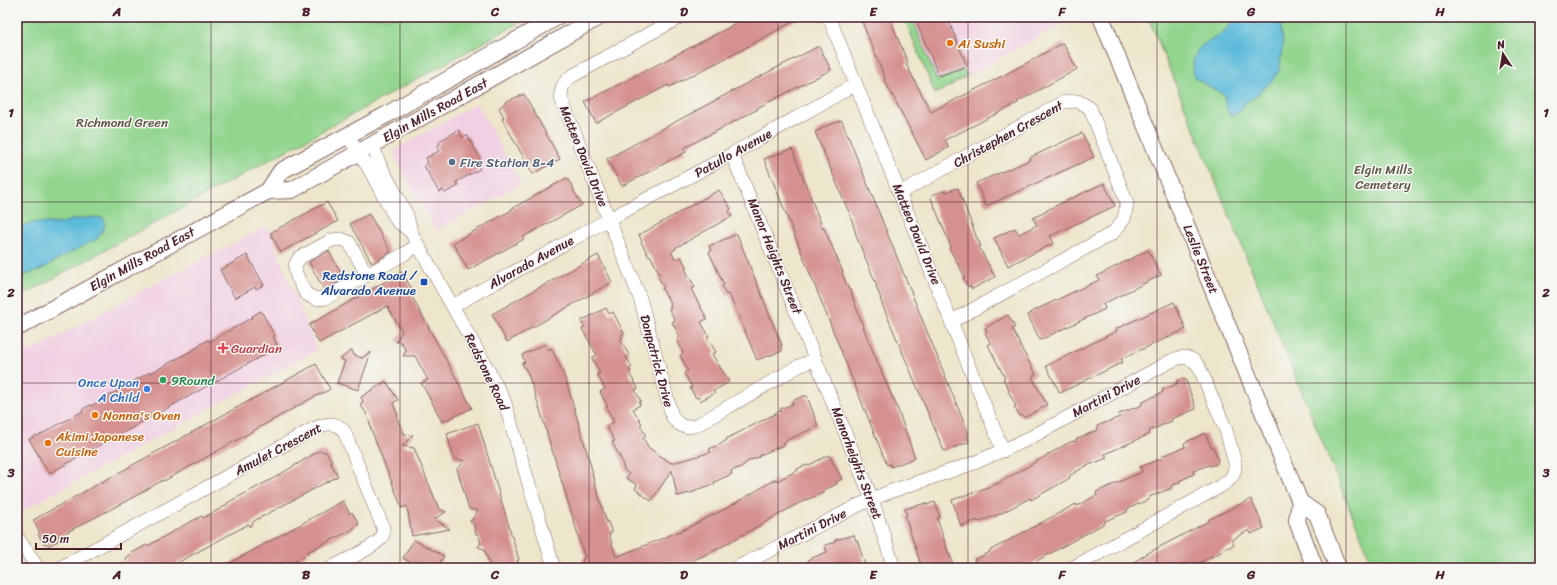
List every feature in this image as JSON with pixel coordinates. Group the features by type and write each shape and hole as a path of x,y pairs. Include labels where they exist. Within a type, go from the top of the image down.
{"main road":[{"name":"Elgin Mills Road East","path":"17,328 268,190 281,171 557,17"},
{"name":"Elgin Mills Road East","path":"268,190 292,190 598,17"},
{"name":"Leslie Street","path":"1101,17 1300,502"},
{"path":"1315,568 1297,521 1300,502 1317,514 1338,568"}],"street":[{"name":"Matteo David Drive","path":"609,219 560,98 562,87 565,81 572,76 680,17"},
{"name":"Matteo David Drive","path":"829,17 1003,451"},
{"name":"Patullo Avenue","path":"609,219 732,154 856,84"},
{"name":"Christephen Crescent","path":"900,193 1064,102 1078,101 1090,108 1126,203 1124,219 1113,233 952,321"},
{"name":"Redstone Road","path":"347,135 368,167 397,221 411,232"},
{"name":"Redstone Road","path":"373,144 378,161 406,215 411,232 504,400 554,568"},
{"name":"Manor Heights Street","path":"732,154 816,359"},
{"name":"Alvarado Avenue","path":"453,306 609,219"},
{"name":"Danpatrick Drive","path":"609,219 640,298 672,416 678,423 685,427 697,425 799,366 816,359"},
{"path":"367,275 349,242 341,238 332,240 298,258 295,266 296,274 306,294 316,299 326,298 367,275 418,245"},
{"name":"Martini Drive","path":"736,568 813,527 872,499 974,463 1003,451 1173,360 1188,357 1195,360 1226,430 1236,468 1232,477 1219,487 1072,568"},
{"name":"Manorheights Street","path":"816,359 872,499 894,568"},
{"name":"Amulet Crescent","path":"60,568 313,429 329,423 335,424 344,431 380,520 383,532 382,536 374,544 330,568"},
{"path":"17,537 38,568"}],"shaded area":[{"path":"904,17 1074,17 935,94"},
{"path":"477,103 521,184 437,230 427,215 394,155 396,149"},
{"path":"267,226 317,350 20,512 17,507 17,356 39,347 145,289"}],"green space":[{"name":"Richmond Green","path":"17,17 530,17 25,294 17,276"},
{"path":"904,17 912,17 937,80 964,69 967,76 935,94"},
{"name":"Elgin Mills Cemetery","path":"1148,17 1540,17 1540,568 1374,568"}],"water":[{"path":"1236,17 1280,17 1283,44 1279,71 1269,84 1245,103 1239,112 1231,116 1227,110 1224,95 1195,78 1193,64 1195,55 1200,47 1221,34"},
{"path":"97,217 104,219 105,227 97,239 42,269 25,275 17,271 17,232 24,225 37,222 59,224 75,219"}],"building":[{"path":"746,17 801,17 738,52 669,87 668,85 596,123 585,102 730,27"},
{"path":"860,17 889,17 908,63 906,64 931,112 1063,43 1077,69 1017,102 1018,103 945,140 949,147 926,160 884,79 885,78"},
{"path":"914,17 947,17 967,66 939,76"},
{"path":"819,46 831,70 684,148 686,152 622,186 607,159"},
{"path":"524,94 560,159 533,174 502,119 504,117 499,108 507,101"},
{"path":"842,121 969,435 967,436 969,442 944,451 880,299 877,286 857,238 851,217 815,132 822,129 821,128"},
{"name":"Fire Station 8-4","path":"459,130 462,137 467,135 481,160 476,163 480,169 456,182 458,186 445,193 443,190 439,192 424,166 428,163 426,158 439,151 436,146 440,144 439,141"},
{"path":"1082,133 1094,157 986,206 976,183 1030,160 1029,158"},
{"path":"792,149 823,229 824,228 843,272 842,273 850,290 867,337 894,399 915,458 891,467 890,464 887,465 764,159"},
{"path":"567,178 582,205 523,237 524,239 468,270 453,243"},
{"path":"1104,183 1115,206 1050,236 1054,243 1008,266 994,238 1015,228 1019,234 1037,225 1033,218"},
{"path":"958,188 981,246 979,247 995,277 972,289 970,286 968,287 963,278 965,277 949,248 951,247 931,198 932,195"},
{"path":"719,190 731,209 729,211 732,216 675,248 676,249 671,252 675,259 681,257 687,268 685,269 695,287 691,289 707,319 701,322 709,336 707,338 716,352 712,354 729,382 713,391 715,393 700,401 698,397 696,398 690,388 692,387 684,373 688,371 680,355 683,353 677,339 680,337 672,322 675,320 669,309 671,308 671,304 662,289 664,288 658,277 660,275 650,255 648,255 641,242 642,241 639,235"},
{"path":"327,202 338,221 281,252 270,233"},
{"path":"369,214 391,252 372,263 350,224"},
{"path":"737,234 782,346 780,346 782,351 757,360 729,294 726,295 722,286 724,285 709,252 711,251 709,246"},
{"path":"1148,250 1161,275 1103,304 1105,309 1040,340 1028,315 1032,313 1031,312 1099,280 1097,276"},
{"path":"329,251 344,279 324,290 309,262"},
{"path":"247,255 264,285 256,289 255,287 235,298 220,270"},
{"path":"598,255 612,282 507,342 492,314"},
{"path":"402,272 413,291 410,293 472,408 442,422 421,383 428,380 415,356 403,356 406,351 401,342 396,342 402,331 387,306 319,343 309,325"},
{"path":"1174,302 1186,329 1121,359 1123,362 1060,393 1046,366 1117,331 1116,329"},
{"path":"606,308 609,314 613,312 624,333 621,335 623,338 620,339 629,355 626,357 632,367 629,369 631,372 629,373 638,388 635,390 641,401 639,402 640,405 633,409 642,424 640,425 646,436 643,438 649,448 671,463 711,452 709,449 781,411 780,409 793,404 792,401 803,396 807,396 818,426 785,441 784,445 748,461 741,467 731,471 732,474 714,482 715,484 695,490 695,492 677,496 672,470 651,501 635,489 637,485 626,478 629,474 624,470 622,461 612,442 615,441 606,426 614,422 606,407 608,406 600,392 605,389 597,374 600,373 592,358 597,355 582,329 585,327 581,321"},
{"path":"261,311 275,336 273,336 278,347 50,473 48,472 29,439 37,435 38,436 83,411 82,410 90,405 91,406 150,372 151,373 208,340 209,342"},
{"path":"1008,315 1015,327 1012,329 1019,344 1036,374 1032,377 1047,405 1024,418 1022,415 1020,416 1014,407 1016,406 1003,379 1005,378 988,345 991,343 985,333 987,331 985,328"},
{"path":"545,344 548,350 551,348 567,384 594,481 607,523 608,522 612,533 609,534 616,557 683,530 727,508 776,479 777,481 798,470 797,469 806,465 807,466 829,455 842,479 836,482 837,484 824,490 825,492 799,503 714,551 676,568 584,568 582,559 585,558 537,400 528,374 522,363 525,362 522,355"},
{"path":"352,350 354,355 362,358 371,352 358,390 337,383 345,361 340,359"},
{"path":"316,364 330,389 327,391 164,481 163,480 56,538 58,541 50,545 43,543 38,534 40,533 33,520"},
{"path":"1183,379 1186,380 1196,409 1171,419 1172,421 1149,431 1150,434 1105,454 1107,458 1086,466 1069,476 1070,478 1031,500 1030,498 1000,514 961,526 952,500 999,483 1070,442 1076,441 1076,439 1098,430 1097,426 1120,417 1119,414 1142,405 1141,403 1163,392 1162,390 1177,384 1176,381"},
{"path":"386,381 398,400 393,403 398,416 397,418 404,434 413,435 402,446 414,448 439,509 446,512 434,519 450,529 412,536 407,506 402,508 366,413 360,404 363,402 361,397"},
{"path":"478,423 519,560 517,561 518,565 509,568 491,568 484,549 478,547 481,543 478,534 476,534 474,524 470,522 478,511 469,509 457,469 465,461 454,459 447,434"},
{"path":"1205,433 1218,459 1217,464 1209,465 1193,471 1194,474 1171,486 1172,488 1149,497 1150,499 1127,509 1127,512 1105,521 1105,523 1024,568 978,568 974,560 990,552 989,551 1076,504 1077,506 1097,495 1096,492 1142,472 1140,467 1185,447 1184,443"},
{"path":"319,451 326,452 332,461 330,462 338,476 254,521 250,527 249,524 168,568 113,568 127,560 126,558 132,553 147,545 148,546 186,524 202,516 203,518 227,505 227,503 274,478"},
{"path":"1251,499 1264,528 1251,534 1249,530 1232,540 1234,545 1220,551 1221,552 1189,568 1138,568 1134,562 1209,521 1208,520"},
{"path":"343,501 350,514 352,512 359,524 353,528 354,529 307,552 308,554 284,567 283,565 275,568 221,568"},
{"path":"935,502 940,517 937,518 954,568 922,568 905,516 907,515 905,509"},
{"path":"854,535 866,568 793,568 809,561 809,559 827,552 825,545 834,543 835,540"},
{"path":"414,540 444,556 437,568 420,568 403,558"}],"place":[{"name":"Ai Sushi","path":"950,43"},
{"name":"Fire Station 8-4","path":"452,162"},
{"name":"Redstone Road / Alvarado Avenue","path":"424,282"},
{"name":"Guardian","path":"223,348"},
{"name":"9Round","path":"163,380"},
{"name":"Once Upon A Child","path":"147,389"},
{"name":"Nonna's Oven","path":"95,415"},
{"name":"Akimi Japanese Cuisine","path":"48,443"}]}
